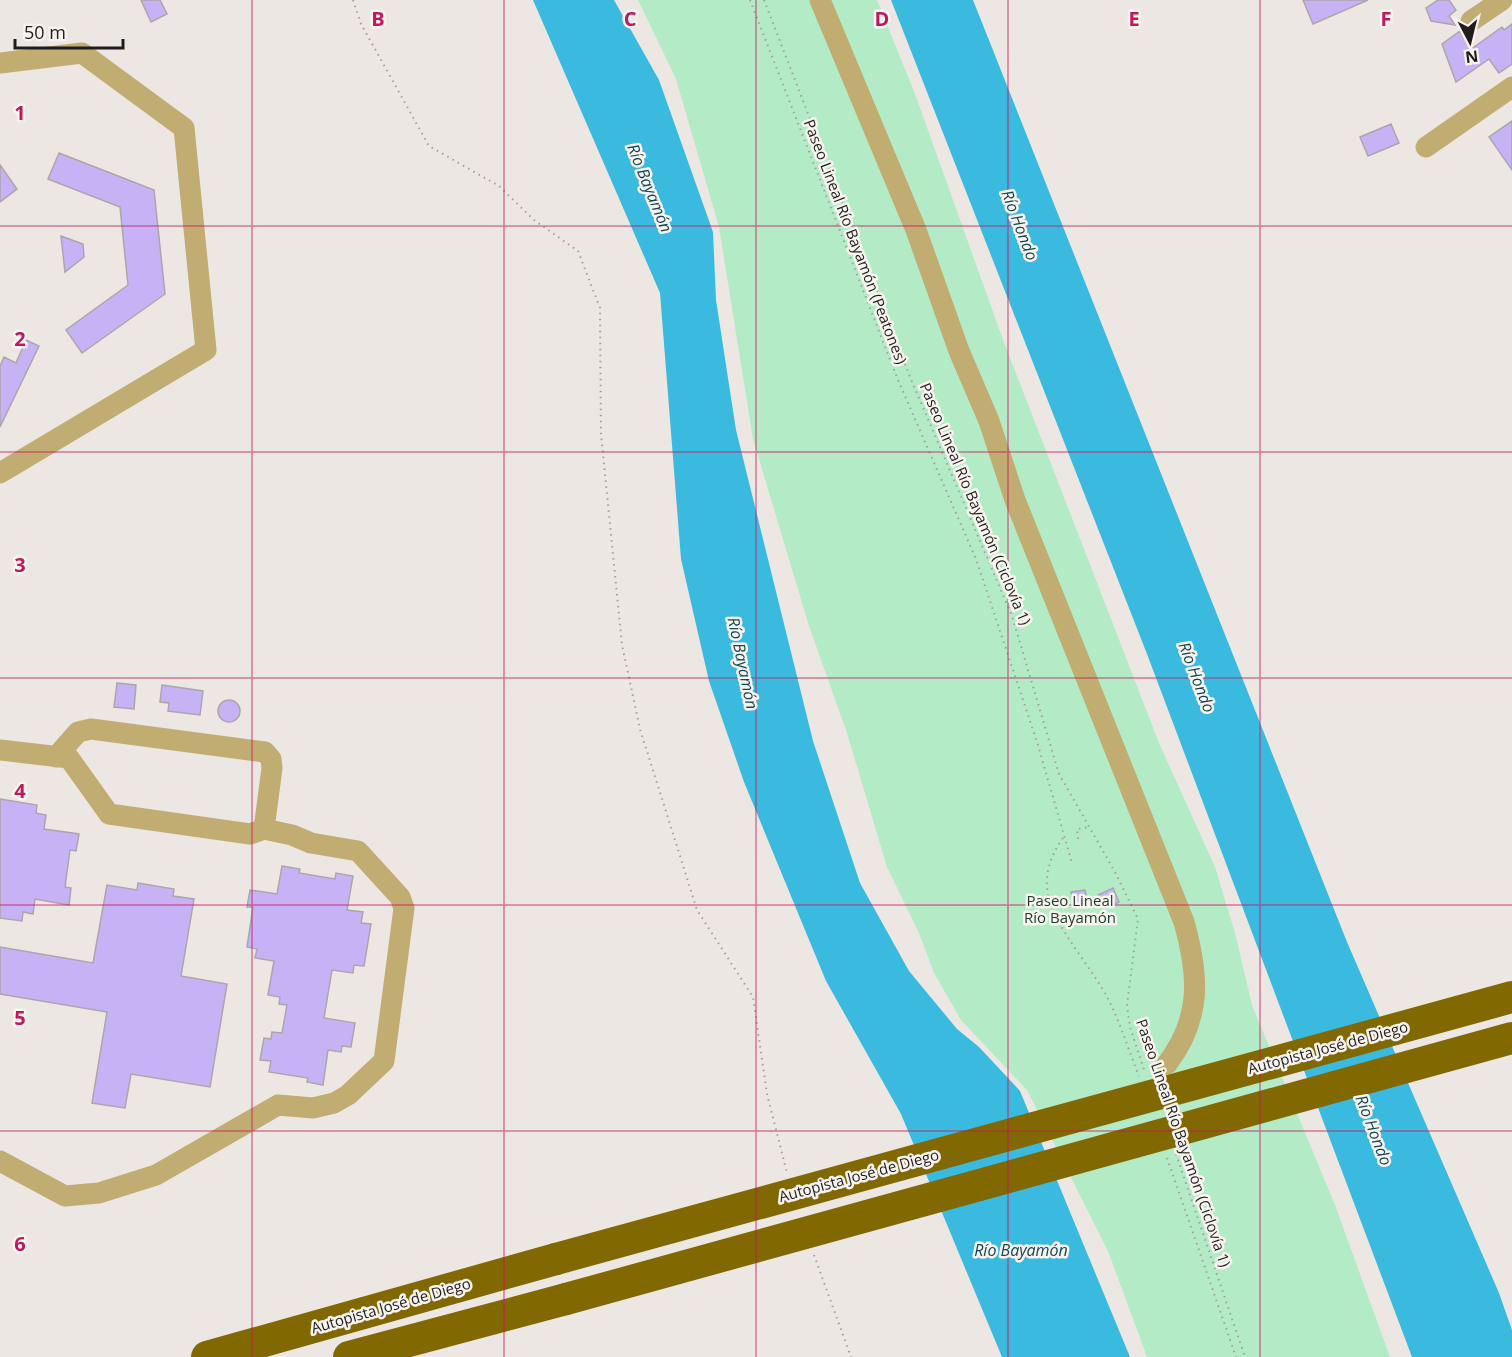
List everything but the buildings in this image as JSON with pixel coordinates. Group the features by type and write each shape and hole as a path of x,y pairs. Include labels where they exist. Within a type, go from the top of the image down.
{"highway":[{"name":"Autopista José de Diego","path":"207,1357 556,1259 1512,998"},
{"path":"349,1357 1512,1038"}],"street":[{"path":"820,0 916,230 959,351 989,421 1015,500 1184,922 1195,979 1192,1017 1184,1040 1167,1064"},
{"path":"1471,21 1502,0"},
{"path":"0,63 82,53 184,128 206,350 0,473"},
{"path":"1426,147 1512,87"},
{"path":"56,757 78,732 91,729 265,752 271,759 272,768 264,829"},
{"path":"0,750 69,758 109,814 250,834 264,829 292,835 311,843 358,851 400,897 404,908 384,1061 348,1095 334,1103 314,1108 278,1105 156,1175 99,1193 65,1196 0,1161"}],"path":[{"path":"353,0 361,24 429,146 499,186 534,220 578,251 600,308 601,434 622,645 640,729 697,910 753,997 767,1095 789,1180"},
{"name":"Paseo Lineal Río Bayamón (Peatones)","path":"750,0 898,380 976,559 1038,745 1072,864"},
{"name":"Paseo Lineal Río Bayamón (Ciclovía 1)","path":"764,0 910,377 1012,616 1059,774 1138,919 1127,1005 1130,1027 1146,1076"},
{"path":"1078,839 1077,829 1089,827"},
{"name":"Paseo Lineal Río Bayamón (Ciclovía 1)","path":"1175,1153 1245,1357"},
{"path":"811,1246 851,1357"}],"green space":[{"name":"Paseo Lineal Río Bayamón","path":"638,0 877,0 915,94 1002,337 1159,743 1215,867 1235,933 1252,1005 1335,1205 1390,1357 1147,1357 1108,1251 1027,1090 961,1020 934,973 919,933 887,867 847,733 809,626 753,439 719,227 676,79"}],"water":[{"name":"Río Bayamón","path":"533,0 614,0 659,80 713,232 716,300 736,430 813,741 860,883 909,971 957,1029 979,1047 1020,1091 1130,1357 1002,1357 901,1114 826,981 744,782 709,681 681,559 660,293"},
{"name":"Río Hondo","path":"891,0 973,0 1347,942 1499,1293 1512,1330 1512,1357 1412,1357 1147,654"}]}
